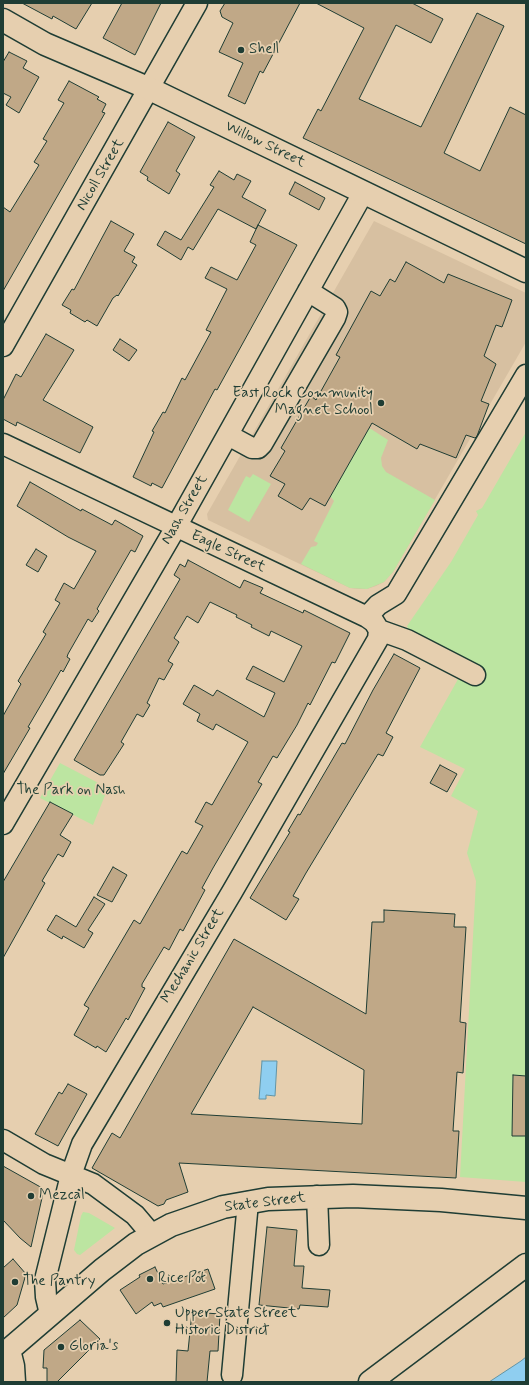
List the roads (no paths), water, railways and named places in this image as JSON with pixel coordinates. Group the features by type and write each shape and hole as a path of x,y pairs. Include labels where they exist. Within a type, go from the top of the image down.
{"main road":[{"name":"Willow Street","path":"3,20 45,44 150,89 526,271"},
{"name":"State Street","path":"6,1352 102,1270 136,1244 152,1235 205,1213 248,1202 317,1196 402,1197 526,1208"},
{"path":"370,1382 526,1265"},
{"path":"6,1352 14,1366 14,1382"}],"street":[{"name":"Nicoll Street","path":"3,346 150,89 197,3"},
{"name":"Nash Street","path":"3,824 176,527 363,193"},
{"path":"228,435 252,448 258,448 262,444 335,318 337,312 334,308 308,292"},
{"path":"373,624 378,605 396,594 526,375"},
{"name":"Eagle Street","path":"3,444 407,640 474,675"},
{"name":"Mechanic Street","path":"50,1314 46,1297 45,1280 71,1175 82,1144 225,903 378,639 373,624"},
{"path":"3,1140 44,1164 93,1184 128,1209 142,1222 152,1235"},
{"path":"317,1196 319,1245"},
{"path":"232,1375 248,1202"}],"water":[{"path":"262,1061 277,1061 275,1096 266,1095 266,1099 259,1099"},
{"path":"526,1357 526,1382 489,1382 521,1361"}],"place":[{"name":"Shell","path":"241,50"},
{"name":"East Rock Community Magnet School","path":"381,403"},
{"name":"Mezcal","path":"31,1196"},
{"name":"Rice Pot","path":"150,1279"},
{"name":"The Pantry","path":"15,1282"},
{"name":"Upper State Street Historic District","path":"167,1323"},
{"name":"Gloria's","path":"61,1347"}],"park label":[{"name":"The Park on Nash","path":"71,791"}]}
